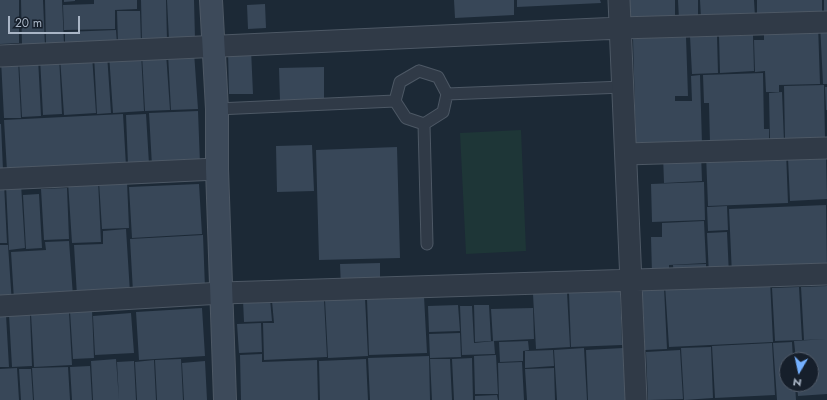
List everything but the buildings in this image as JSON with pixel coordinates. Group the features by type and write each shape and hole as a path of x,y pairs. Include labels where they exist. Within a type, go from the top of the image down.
{"street":[{"path":"212,0 226,400"},
{"path":"619,0 636,400"},
{"path":"0,56 620,28 827,22"},
{"path":"626,154 827,148"},
{"path":"0,179 217,169"},
{"path":"0,306 222,292 827,274"}],"lane":[{"path":"419,71 438,77 447,94 442,112 424,124 406,118 396,101 400,82 419,71"},
{"path":"447,94 623,87"},
{"path":"217,109 396,101"},
{"path":"424,124 427,244"}],"green space":[{"path":"521,130 526,251 466,254 460,133"}]}
